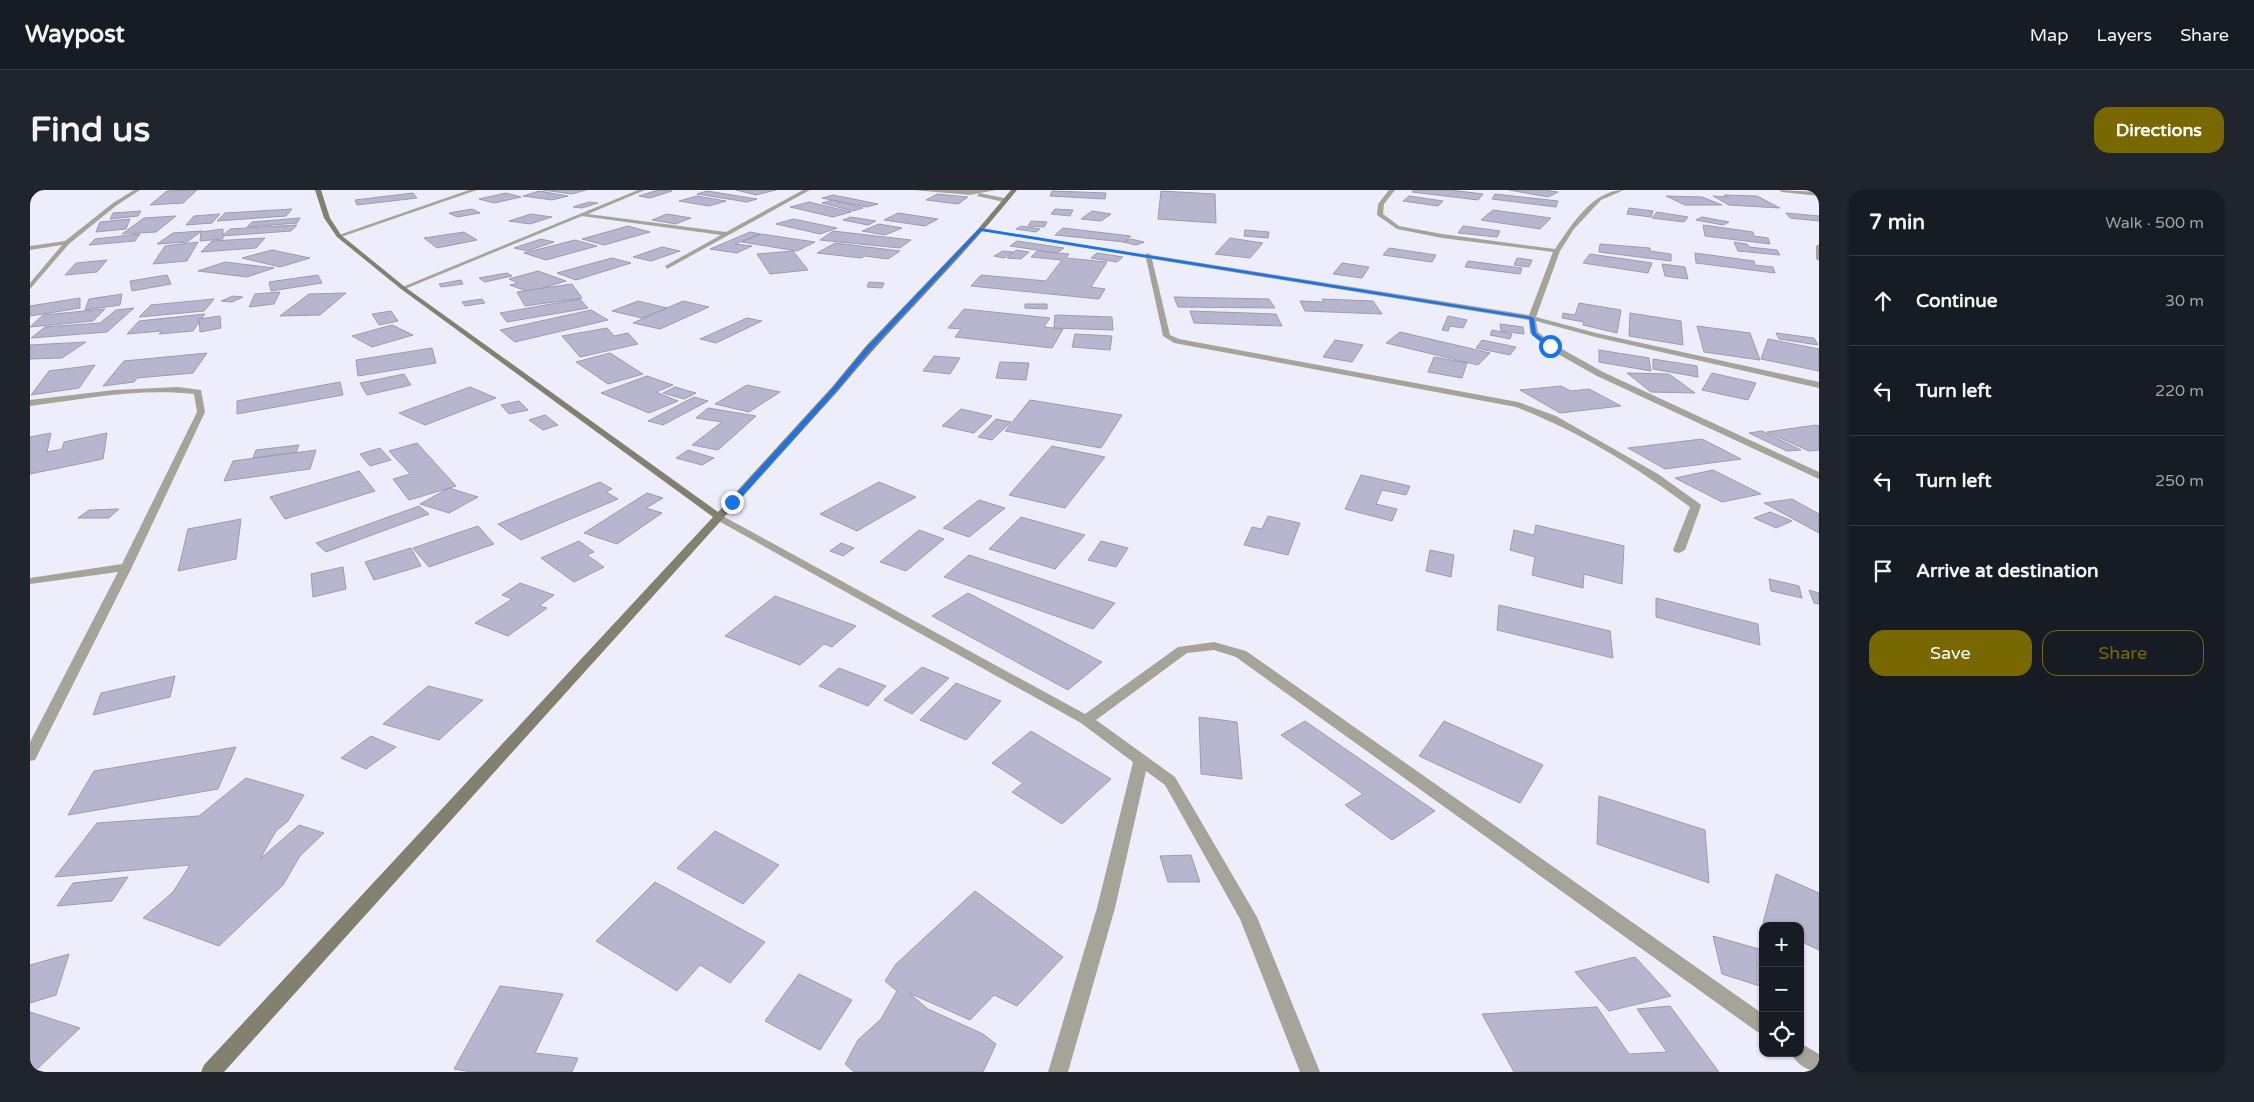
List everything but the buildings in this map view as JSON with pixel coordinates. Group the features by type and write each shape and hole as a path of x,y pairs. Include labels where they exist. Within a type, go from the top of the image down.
{"main road":[{"path":"318,190 327,218 339,236 403,288 719,517"},
{"path":"211,1072 719,517 835,389 869,348 980,230 1014,190"}],"street":[{"path":"30,287 66,243 115,204 137,190"},
{"path":"339,236 474,190"},
{"path":"403,288 642,190"},
{"path":"667,267 807,190"},
{"path":"916,190 970,193 1004,200"},
{"path":"970,193 993,190"},
{"path":"1392,190 1381,204 1380,215 1397,227 1442,236 1556,251"},
{"path":"1621,190 1599,200 1572,228 1556,251 1532,318 1534,334 1550,346 1600,374 1819,476"},
{"path":"1782,190 1819,194"},
{"path":"582,214 727,234"},
{"path":"980,230 1148,255 1532,318 1595,336 1819,385"},
{"path":"30,248 66,243"},
{"path":"1819,246 1819,259"},
{"path":"1148,255 1167,336 1202,346 1518,405 1553,418 1655,476 1696,506 1679,550"},
{"path":"30,403 136,391 182,390 198,392 201,412 126,567 30,756"},
{"path":"719,517 1086,720 1170,781 1248,917 1310,1072"},
{"path":"30,580 126,567"},
{"path":"1086,720 1183,650 1214,646 1242,654 1759,1022"},
{"path":"1058,1072 1106,908 1142,760"},
{"path":"1804,1055 1819,1065"}],"route":[{"path":"732,502 835,389 869,348 980,230 1148,255 1532,318 1534,334 1550,346"}]}
